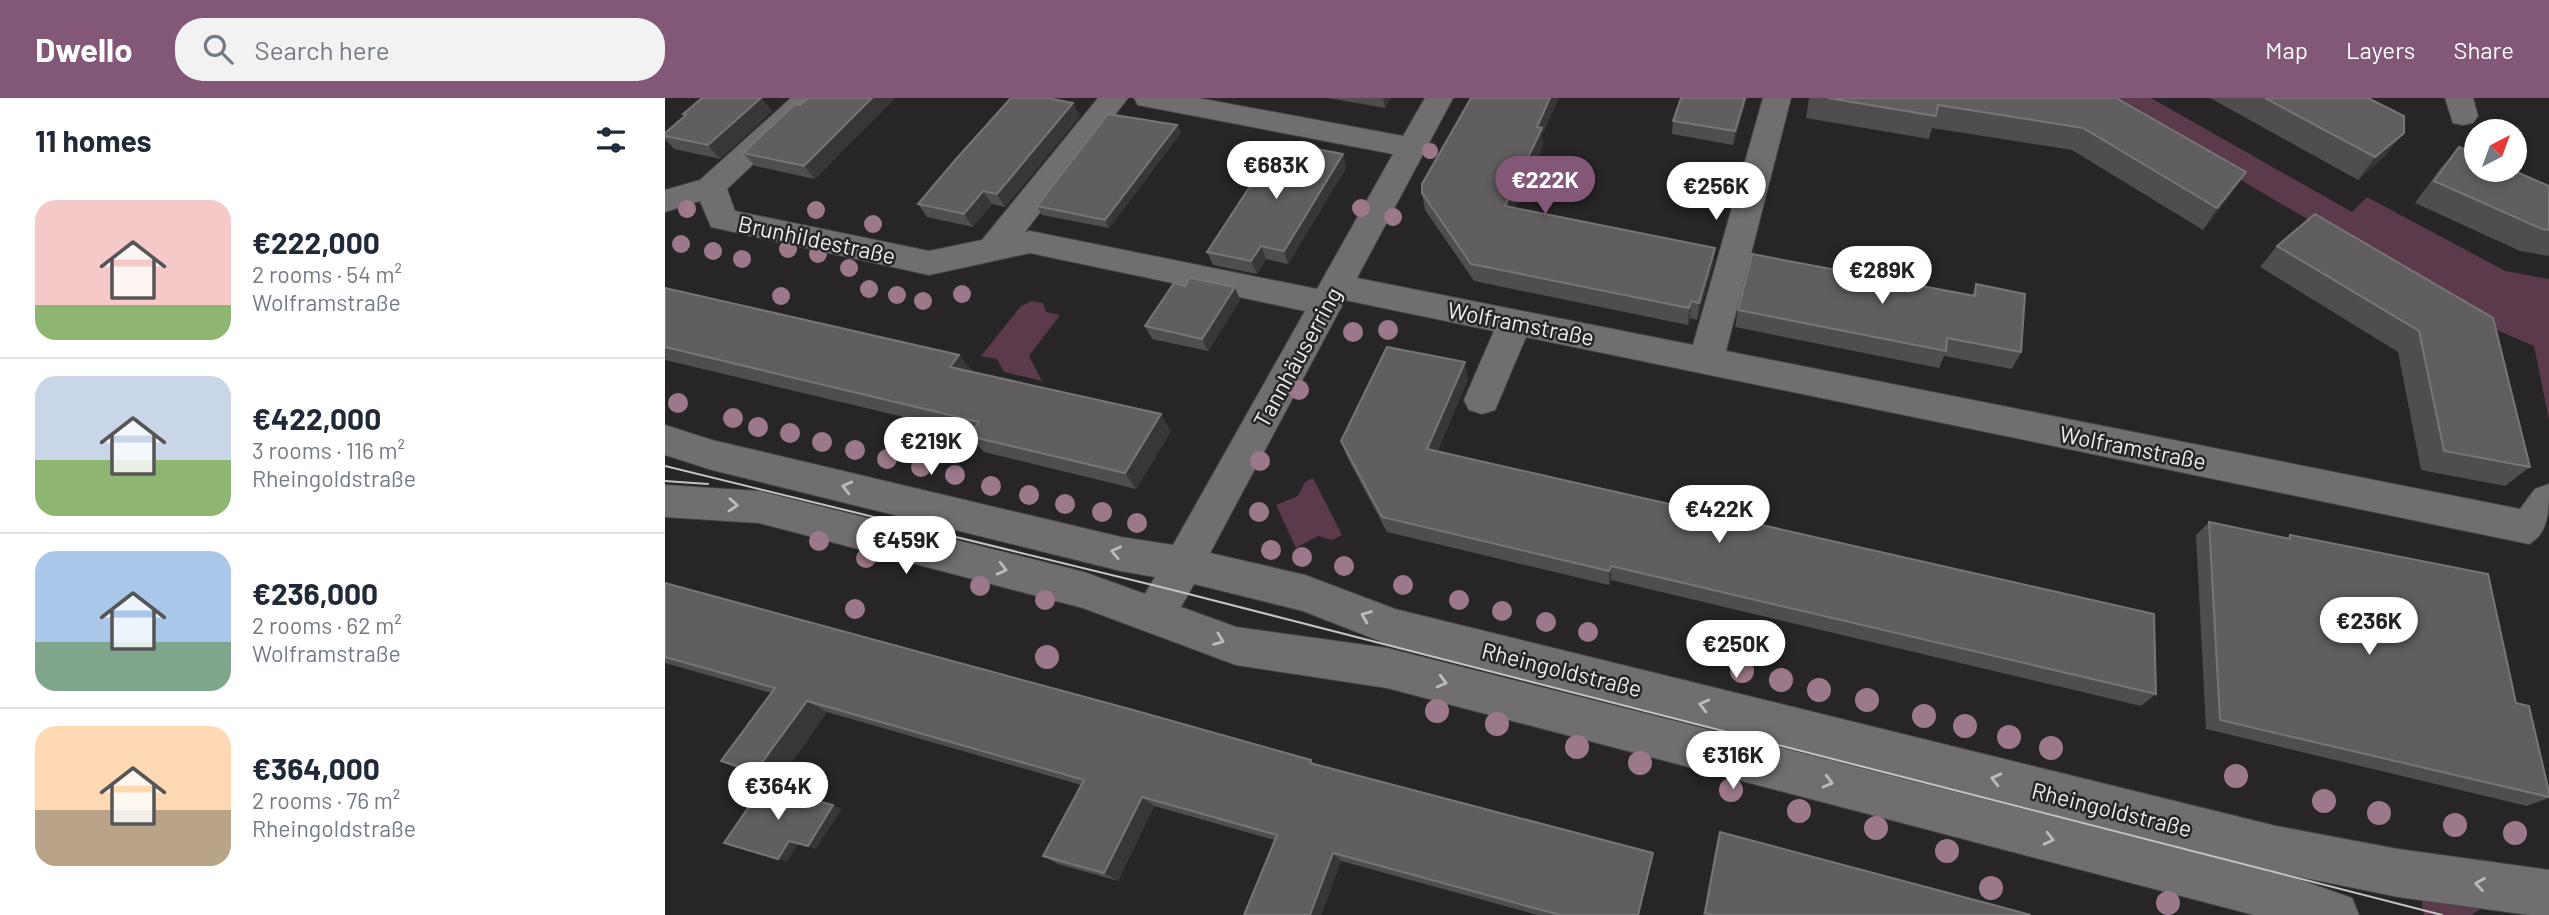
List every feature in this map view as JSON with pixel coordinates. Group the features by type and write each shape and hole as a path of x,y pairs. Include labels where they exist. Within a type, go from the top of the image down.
{"street":[{"path":"665,201 711,187 809,98"},
{"path":"993,249 1114,98"},
{"path":"1148,98 1413,148"},
{"name":"Tannhäuserring","path":"1155,616 1439,98"},
{"path":"1706,360 1777,98"},
{"name":"Brunhildestraße","path":"711,187 722,219 929,263 1030,242 1332,295"},
{"name":"Wolframstraße","path":"1332,295 1515,322 2529,527 2549,500"},
{"path":"1482,400 1515,322"},
{"name":"Rheingoldstraße","path":"665,440 712,455 1121,554 1183,564 1305,593 1395,628 2214,834 2537,901"},
{"name":"Rheingoldstraße","path":"665,501 759,507 1084,590 1236,646 1387,668 2292,901 2335,915"}],"shaded area":[{"path":"2075,98 2151,98 2352,212 2367,197 2505,271 2549,279 2549,420 2534,346 2499,331 2112,105"},
{"path":"1032,301 1043,303 1046,312 1060,315 1029,356 1042,381 1004,372 997,359 981,356 1021,306"},
{"path":"1313,478 1342,535 1332,540 1318,536 1296,548 1276,505 1298,496 1305,482"},
{"path":"2419,886 2488,903 2472,915 2424,915"}],"building":[{"path":"702,98 761,98 708,145 665,136 665,133 686,115 683,114"},
{"path":"808,98 872,98 804,166 743,153 795,104 800,105"},
{"path":"1011,98 1047,98 1073,103 997,194 983,191 964,214 918,204 957,158"},
{"path":"1471,98 1550,98 1537,127 1542,128 1505,206 1715,248 1699,303 1691,301 1689,308 1471,264 1422,193 1422,184"},
{"path":"1681,98 1745,98 1735,131 1673,121"},
{"path":"1828,98 2116,98 2246,172 2217,208 2083,128 1938,105 1936,116"},
{"path":"2265,98 2368,98 2404,116 2404,133 2375,157"},
{"path":"1108,114 1177,125 1105,220 1037,206"},
{"path":"1279,142 1343,154 1284,251 1261,246 1251,261 1207,252"},
{"path":"2459,147 2464,149 2464,182 2527,182 2527,176 2549,186 2549,230 2542,229 2434,181"},
{"path":"2315,214 2493,318 2530,467 2444,451 2419,331 2277,246"},
{"path":"1752,254 1975,296 1976,284 2025,294 2021,352 1947,338 1946,351 1738,310"},
{"path":"1190,278 1235,287 1202,339 1145,326 1174,283 1185,286"},
{"path":"665,288 959,355 950,367 1161,414 1125,473 969,436 979,422 665,347"},
{"path":"1387,347 1465,362 1427,449 2154,614 2156,694 1611,566 1609,571 1382,517 1341,441"},
{"path":"2209,522 2488,574 2516,703 2529,706 2549,797 2220,720"},
{"path":"665,583 1126,708 1311,760 1310,763 1653,853 1638,915 1560,915 1333,853 1310,915 1244,915 1277,835 1142,797 1104,873 1043,856 1084,780 807,701 755,772 721,761 775,688 665,657"},
{"path":"763,786 833,805 808,846 789,841 778,859 724,843"},
{"path":"1720,832 2031,915 1712,915 1705,913"}],"tram line":[{"path":"665,466 1169,589 2442,915"},
{"path":"665,481 708,484"}]}
